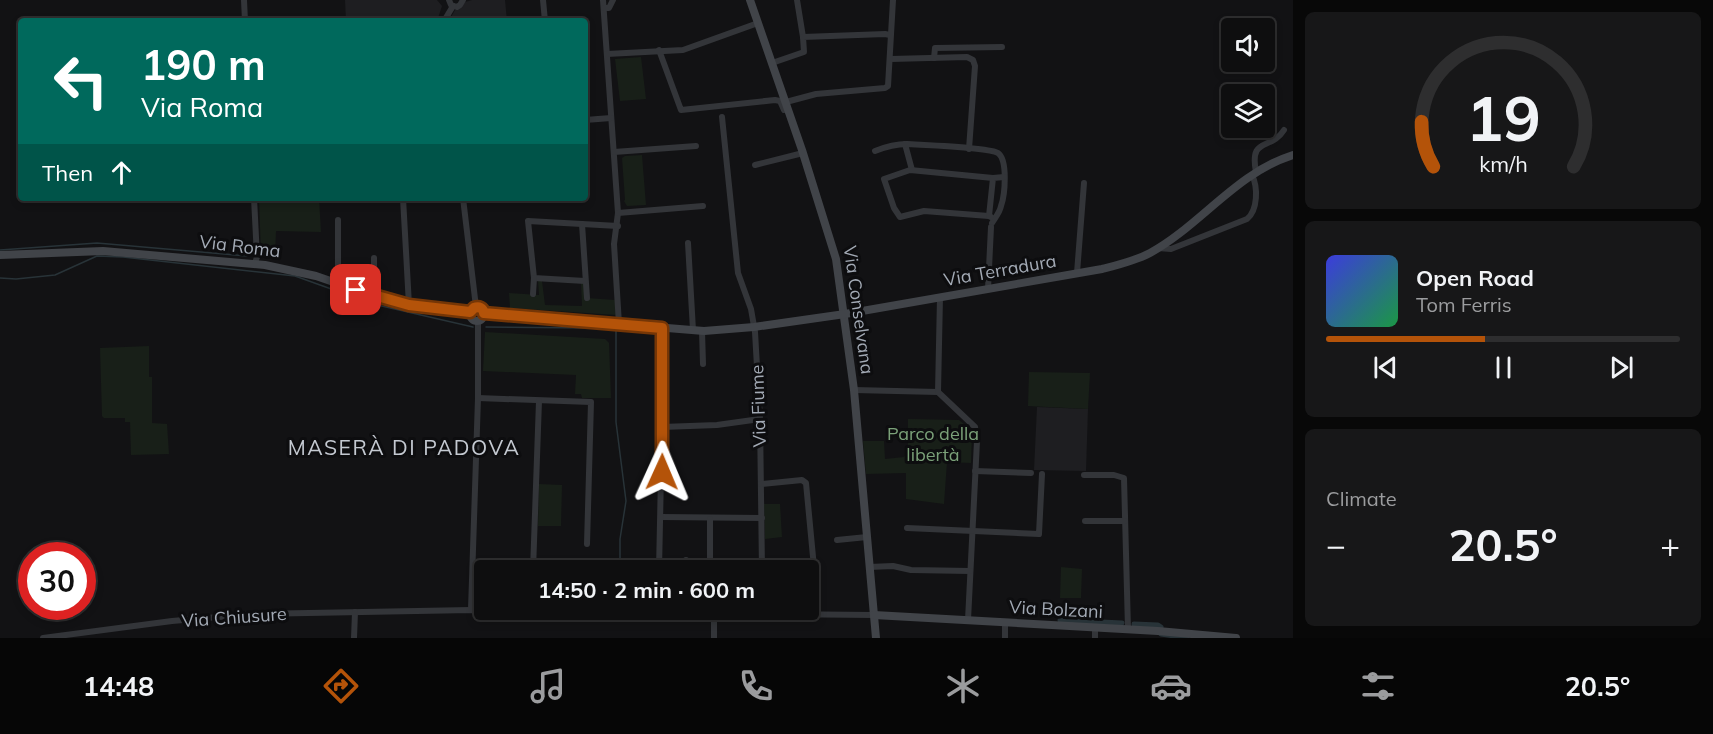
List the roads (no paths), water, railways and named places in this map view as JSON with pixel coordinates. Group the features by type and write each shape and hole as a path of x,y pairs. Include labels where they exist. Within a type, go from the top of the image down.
{"main road":[{"name":"Via Conselvana","path":"750,0 834,247 854,390 876,638"},
{"name":"Via Terradura","path":"754,327 845,314 1126,263 1158,248 1254,173 1293,155"},
{"name":"Via Roma","path":"0,255 103,251 255,264 298,271 409,305 473,309"},
{"path":"473,309 482,309 481,317 619,324 698,331 754,327"},
{"name":"Via Bolzani","path":"874,615 1197,633 1236,638"}],"street":[{"path":"244,0 245,18"},
{"path":"445,18 451,3 460,5 463,0"},
{"path":"543,0 545,18"},
{"path":"603,4 609,8 613,0"},
{"path":"772,63 804,52 797,0"},
{"path":"786,102 816,94 888,86 893,0"},
{"path":"603,4 618,213 614,244 619,324"},
{"path":"607,54 683,50 758,23"},
{"path":"803,38 890,35"},
{"path":"934,58 936,48 1002,47"},
{"path":"659,50 681,110 778,100 782,103 786,114 791,117"},
{"path":"891,59 967,57 973,60 975,63 969,149"},
{"name":"Via Fiume","path":"722,117 738,273 751,309 754,327 760,418 762,560"},
{"path":"588,120 611,118"},
{"path":"1254,173 1254,157 1258,148 1265,143 1277,140 1284,130"},
{"path":"905,144 912,170"},
{"path":"875,151 905,144 992,151 999,154 1004,160 1001,206 992,221"},
{"path":"614,152 696,146"},
{"path":"755,165 803,153"},
{"path":"992,221 924,211 900,217 894,208 884,179 912,170 993,178 1004,177"},
{"name":"Via Terradura","path":"1158,248 1171,249 1247,219 1254,209 1254,173"},
{"path":"988,289 993,178"},
{"path":"1077,273 1084,183"},
{"path":"254,201 257,257 255,264"},
{"path":"403,201 409,305"},
{"path":"463,201 473,309"},
{"path":"618,213 703,206"},
{"path":"338,220 338,284"},
{"path":"533,294 534,278 528,221 618,226"},
{"path":"582,224 587,298"},
{"path":"688,243 703,363"},
{"path":"374,258 374,296"},
{"path":"534,278 585,281"},
{"path":"938,392 940,297"},
{"path":"471,610 481,317"},
{"path":"659,560 662,328"},
{"path":"854,390 938,392 975,427 977,432 968,621"},
{"path":"478,398 591,402 587,544"},
{"path":"533,560 539,401"},
{"path":"662,427 717,425 760,418"},
{"path":"975,471 1031,473"},
{"path":"907,528 1039,534 1042,474"},
{"path":"1084,475 1114,475 1124,478 1128,629"},
{"path":"761,484 802,480 806,483 813,560"},
{"path":"661,517 762,518"},
{"path":"710,519 710,560"},
{"path":"1085,521 1125,521"},
{"path":"837,540 867,537"},
{"path":"869,567 893,566 911,570 970,572"},
{"name":"Via Chiusure","path":"42,638 172,621 253,614 471,610"},
{"path":"354,638 356,612"},
{"name":"Via Chiusure","path":"819,613 874,615"},
{"path":"714,620 714,638"},
{"path":"1005,623 1005,638"},
{"path":"1095,628 1095,638"}],"waterway":[{"path":"0,250 97,243 247,256"},
{"path":"0,278 16,279 55,275 97,256 123,257 295,276 373,304 473,327"},
{"path":"486,327 616,330 616,422 626,501 620,539 620,560"},
{"path":"1060,620 1122,623"},
{"path":"1134,624 1161,627"},
{"path":"1161,634 1187,638"}],"district":[{"name":"MASERÀ DI PADOVA","path":"404,447"}],"park label":[{"name":"Parco della libertà","path":"933,443"}]}
